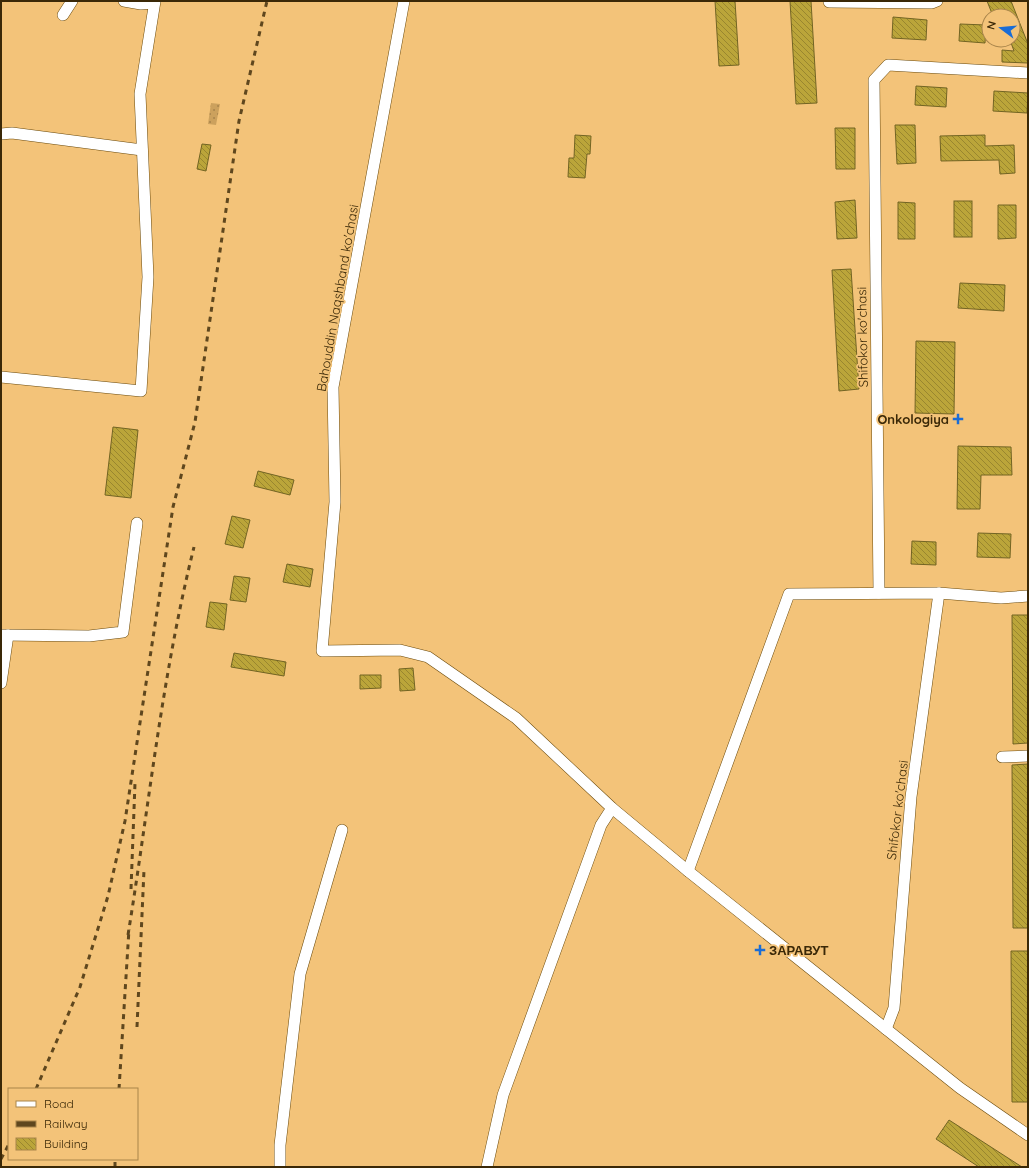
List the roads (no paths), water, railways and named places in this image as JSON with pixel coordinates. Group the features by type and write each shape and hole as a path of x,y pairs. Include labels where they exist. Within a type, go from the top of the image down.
{"street":[{"path":"63,15 72,1"},
{"path":"1,378 141,391 148,277 140,94 154,2 140,4 124,1"},
{"name":"Bahouddin Naqshband ko'chasi","path":"404,1 334,387 335,502 322,651 400,650 428,658 516,718 612,808"},
{"path":"829,2 932,3 938,1"},
{"name":"Shifokor ko'chasi","path":"880,593 874,80 888,65 1028,73"},
{"path":"1,134 12,133 142,150"},
{"path":"1,683 4,635 89,636 123,632 137,523"},
{"path":"688,871 789,594 938,593 1001,598 1028,596"},
{"name":"Shifokor ko'chasi","path":"886,1029 894,1008 911,797 938,593"},
{"path":"1002,757 1028,756"},
{"path":"487,1167 503,1095 601,824 612,808 688,871 960,1088 1028,1135"},
{"path":"280,1167 280,1145 300,974 342,830"}],"railway":[{"path":"36,1088 80,987 108,896 125,821 173,507 195,422 239,121 267,1"},
{"path":"128,935 173,643 194,547"},
{"path":"131,889 135,783"},
{"path":"137,1027 144,870"},
{"path":"119,1088 129,929"},
{"path":"1,1159 8,1146"},
{"path":"115,1160 115,1167"}],"place":[{"name":"Onkologiya","path":"958,419"},
{"name":"ЗАРАВУТ","path":"760,950"}]}
